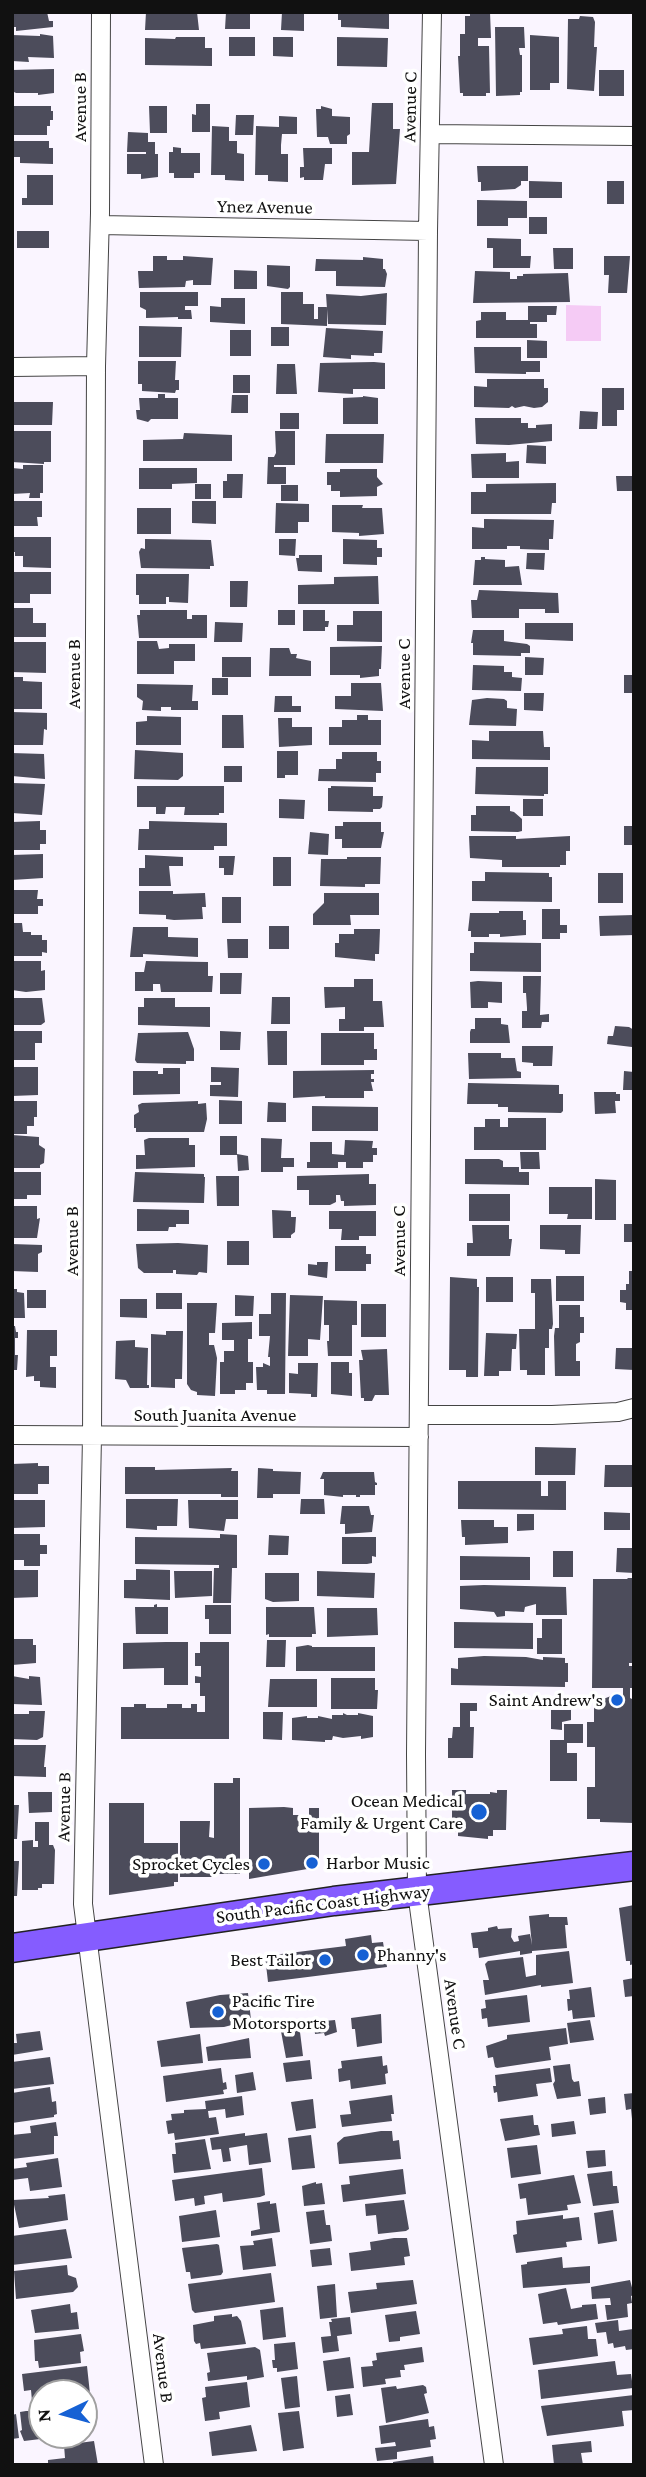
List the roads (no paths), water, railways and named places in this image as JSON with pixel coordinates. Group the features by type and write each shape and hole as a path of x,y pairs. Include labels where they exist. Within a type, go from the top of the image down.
{"highway":[{"name":"South Pacific Coast Highway","path":"12,1948 219,1917 634,1866"}],"street":[{"name":"Avenue B","path":"101,12 96,366 92,1436 83,1904 154,2465"},
{"name":"Avenue C","path":"432,12 428,231 417,1892 494,2465"},
{"path":"431,134 634,136"},
{"name":"Ynez Avenue","path":"100,225 428,231"},
{"path":"12,367 96,366"},
{"path":"419,1415 552,1415 618,1412 634,1408"},
{"name":"South Juanita Avenue","path":"12,1435 419,1437"}],"place":[{"name":"Saint Andrew's","path":"617,1700"},
{"name":"Ocean Medical Family & Urgent Care","path":"479,1812"},
{"name":"Harbor Music","path":"312,1863"},
{"name":"Sprocket Cycles","path":"264,1864"},
{"name":"Phanny's","path":"363,1955"},
{"name":"Best Tailor","path":"325,1960"},
{"name":"Pacific Tire Motorsports","path":"218,2012"}]}
